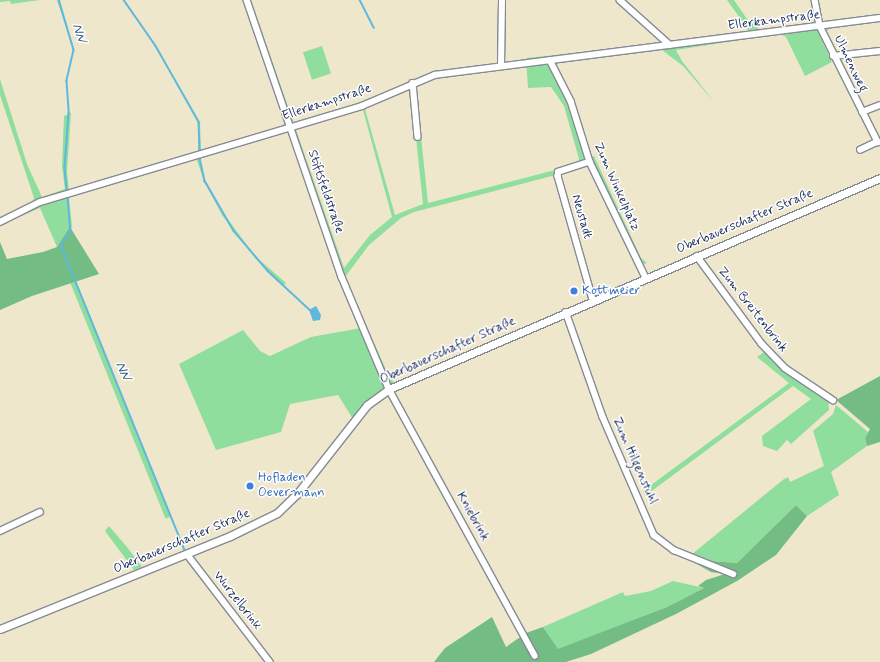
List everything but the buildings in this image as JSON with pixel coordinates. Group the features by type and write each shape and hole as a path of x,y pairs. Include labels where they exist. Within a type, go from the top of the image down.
{"main road":[{"name":"Oberbauerschafter Straße","path":"0,629 187,554 258,523 277,513 297,494 367,405 389,389 880,178"}],"street":[{"name":"Stiftsfeldstraße","path":"247,0 342,277 389,389"},
{"path":"501,65 502,0"},
{"path":"620,0 670,46"},
{"name":"Ulmenweg","path":"816,0 820,26 833,56 879,142 861,150"},
{"name":"Ellerkampstraße","path":"0,222 40,202 362,106 413,83 435,75 501,65 670,46 880,18"},
{"path":"833,56 880,50"},
{"name":"Zum Winkelplatz","path":"550,60 570,101 590,162 646,278"},
{"path":"413,83 418,137"},
{"name":"Ulmenweg","path":"862,112 880,105"},
{"name":"Neustadt","path":"590,162 559,172 558,176 594,300"},
{"name":"Zum Breitenbrink","path":"697,256 762,344 785,368 833,400"},
{"name":"Zum Hilgenstuhl","path":"566,312 603,417 654,535 674,550 733,574"},
{"name":"Kniebrink","path":"389,389 534,656"},
{"path":"0,531 40,512"},
{"name":"Wurzelbrink","path":"187,554 270,662"}],"green space":[{"path":"0,0 40,0 11,4 10,1 0,2"},
{"path":"57,0 60,0 75,53"},
{"path":"245,0 251,0 344,268 370,235 392,217 363,110 365,109 395,215 423,204 411,91 416,89 428,203 578,164 579,159 564,106 551,87 528,88 526,58 663,44 750,32 727,0 734,0 747,19 760,30 880,15 880,21 831,27 824,34 818,32 832,62 805,76 786,37 781,34 676,50 682,61 715,103 683,66 662,50 558,63 556,67 574,101 591,157 594,156 641,258 647,263 638,266 590,166 414,212 401,218 369,245 345,277 390,379 394,382 364,405 353,419 338,395 290,404 281,432 216,450 179,364 243,330 260,351 270,356 311,337 361,328 342,283 336,276 338,273 291,133 285,131 200,157 205,180 224,214 255,256 286,283 283,286 255,258 222,215 204,181 196,158 69,197 72,227 57,247 40,208 0,225 0,218 32,202 34,198 0,95 0,79 27,164 42,197 65,189 62,166 64,116 71,113 67,172 69,190 198,152 199,122 146,32 153,41 200,122 201,151 282,126 286,121"},
{"path":"322,46 331,74 312,80 303,52"},
{"path":"70,227 99,274 32,296 0,310 0,242 7,259 43,252 57,247"},
{"path":"76,281 171,517 166,519 70,283"},
{"path":"764,352 800,381 828,398 829,410 791,444 787,440 777,451 763,446 762,436 811,399 793,386 645,496 643,491 789,383 757,357"},
{"path":"880,376 880,442 867,446 865,438 870,429 836,400"},
{"path":"836,405 868,432 865,438 867,446 831,472 839,495 807,516 796,505 737,563 711,561 691,555 784,479 788,477 790,482 824,466 813,431 833,414"},
{"path":"796,505 807,516 776,555 737,581 676,614 591,654 566,662 434,662 445,648 492,617 506,647 526,633 543,627 558,649 667,607 704,588 698,586 706,580 725,574 711,572 695,563 697,556 711,561 737,563"},
{"path":"109,526 142,567 134,570 105,531"},
{"path":"194,559 273,662 266,662 188,563"},
{"path":"673,581 704,588 667,607 558,650 543,627 623,592 625,596 651,591"}],"water":[{"path":"316,306 321,315 320,320 313,321 309,310"}],"waterway":[{"name":"NN","path":"59,0 74,50 67,81 69,113 65,168 67,191"},
{"name":"NN","path":"124,0 156,46 199,122 200,151"},
{"path":"360,0 374,28"},
{"name":"NN","path":"200,158 205,181 234,231 268,271 310,310"},
{"name":"NN","path":"68,198 71,231 61,245 185,551"}],"place":[{"name":"Kottmeier","path":"574,291"},
{"name":"Hofladen Oevermann","path":"250,486"}]}
